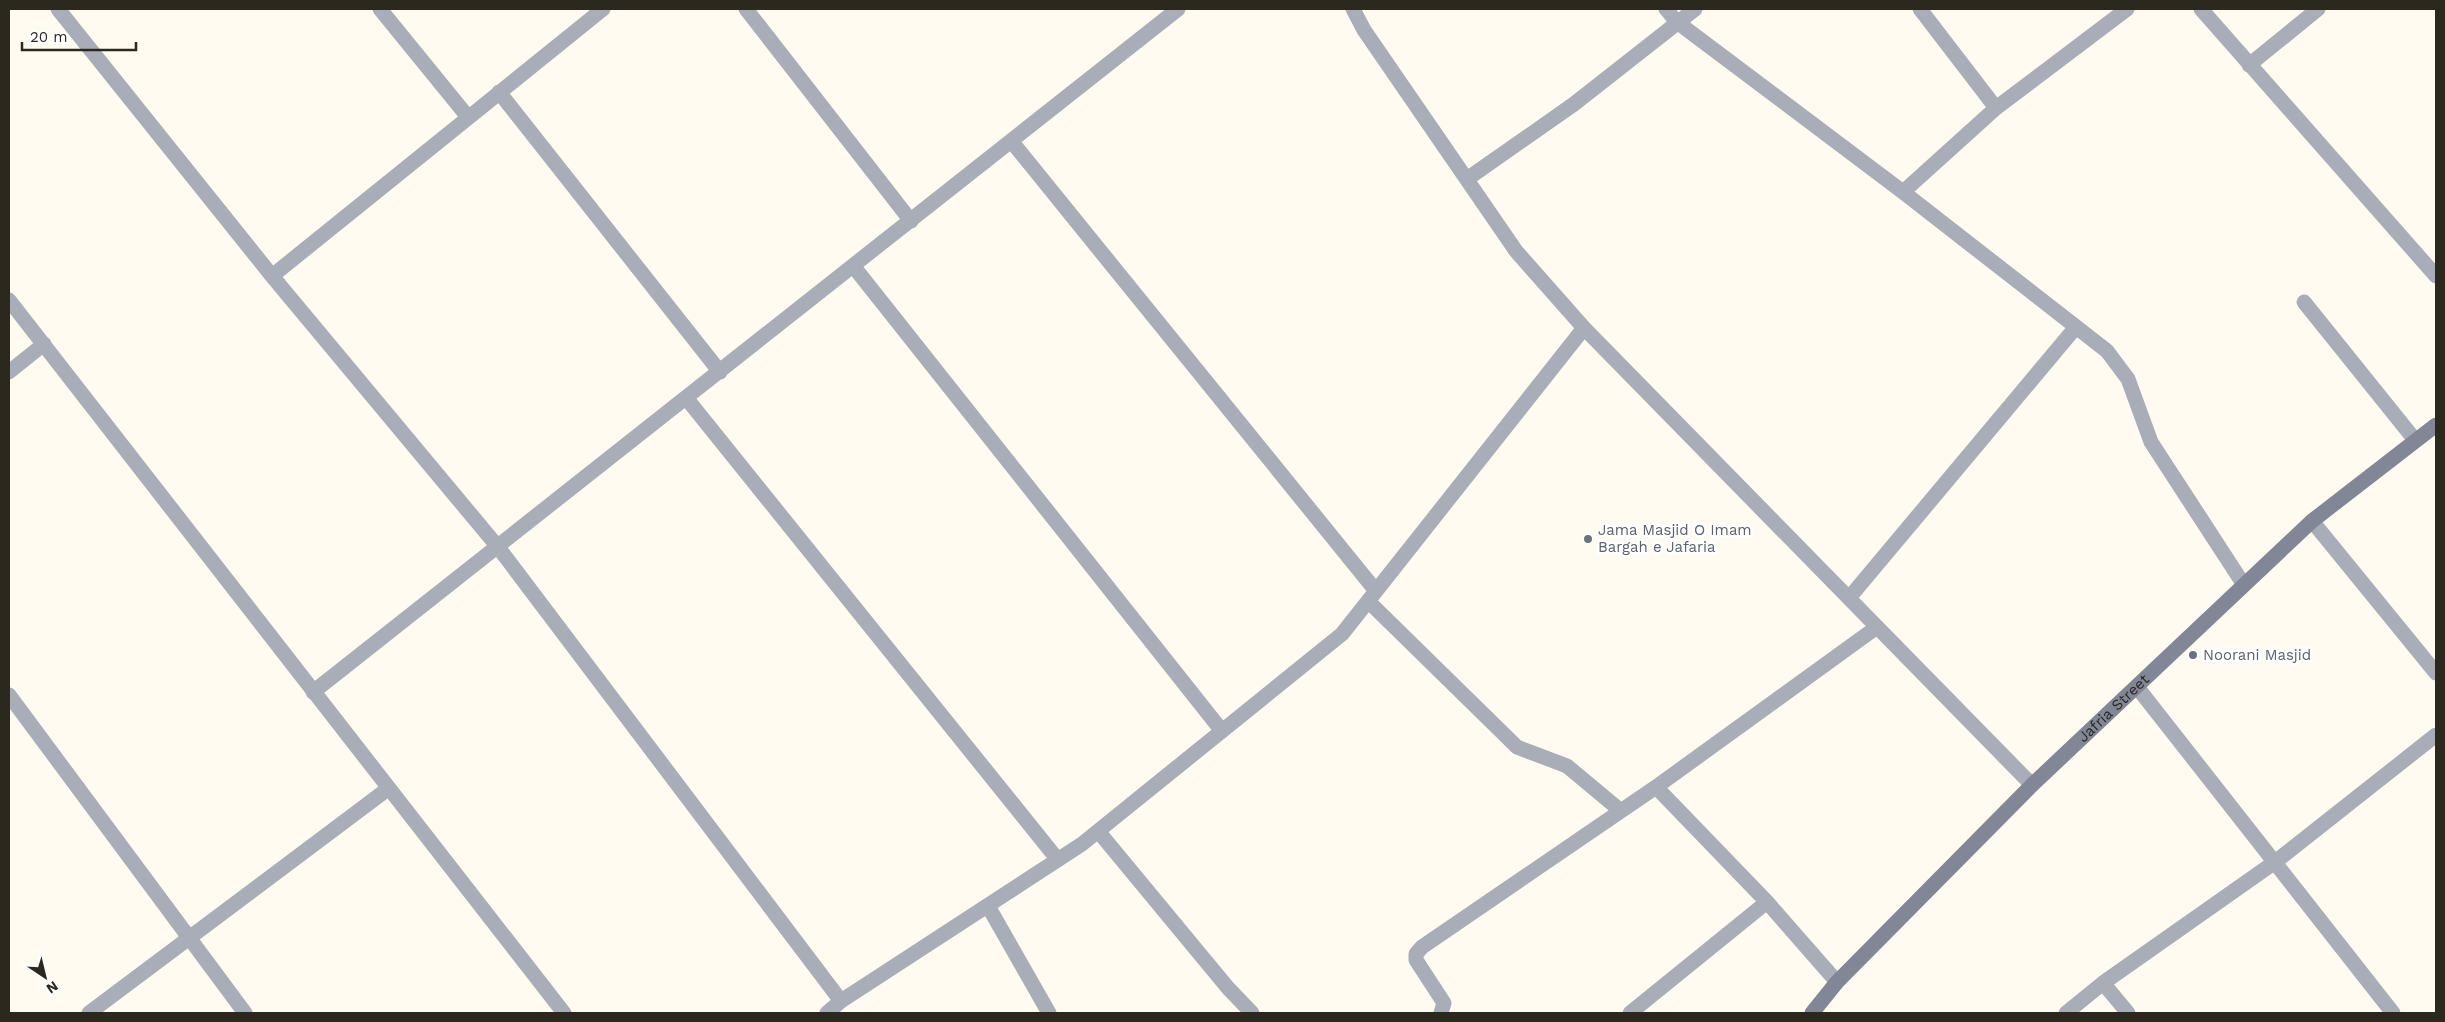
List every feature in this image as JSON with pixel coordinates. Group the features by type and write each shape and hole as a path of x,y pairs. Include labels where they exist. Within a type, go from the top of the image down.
{"street":[{"path":"58,9 272,276 498,547 841,1001"},
{"path":"380,9 468,117"},
{"path":"272,276 603,9"},
{"path":"746,9 911,221"},
{"path":"313,692 854,267 1178,9"},
{"path":"1354,9 1364,30 1516,251 1584,328 2032,784"},
{"path":"1666,9 1677,22 1903,192 2107,351 2128,378 2151,442 2244,585"},
{"path":"1467,179 1574,104 1695,9"},
{"path":"1920,9 1996,108"},
{"path":"1903,192 1996,108 2126,9"},
{"path":"2201,9 2436,276"},
{"path":"2249,65 2318,9"},
{"path":"499,92 720,372"},
{"path":"1012,142 1372,596 1517,747 1567,766 1621,811"},
{"path":"854,267 1222,731"},
{"path":"9,300 564,1013"},
{"path":"2304,302 2416,440"},
{"path":"1849,598 2076,327"},
{"path":"827,1013 841,1001 1058,860 1098,831 1342,634 1584,328"},
{"path":"9,372 44,344"},
{"path":"687,398 1058,860"},
{"name":"Jafria Street","path":"1812,1013 1837,982 2032,784 2312,521 2436,425"},
{"path":"2312,521 2436,673"},
{"path":"1441,1013 1444,1003 1416,960 1416,954 1422,947 1656,787 1877,627"},
{"path":"2137,687 2393,1013"},
{"path":"9,696 245,1013"},
{"path":"2066,1013 2103,983 2275,862 2436,734"},
{"path":"1656,787 1767,902 1837,982"},
{"path":"89,1013 389,788"},
{"path":"1098,831 1228,988 1252,1013"},
{"path":"1630,1013 1767,902"},
{"path":"988,906 1049,1013"},
{"path":"2103,983 2128,1013"}],"place":[{"name":"Jama Masjid O Imam Bargah e Jafaria","path":"1588,539"},
{"name":"Noorani Masjid","path":"2193,655"}]}
